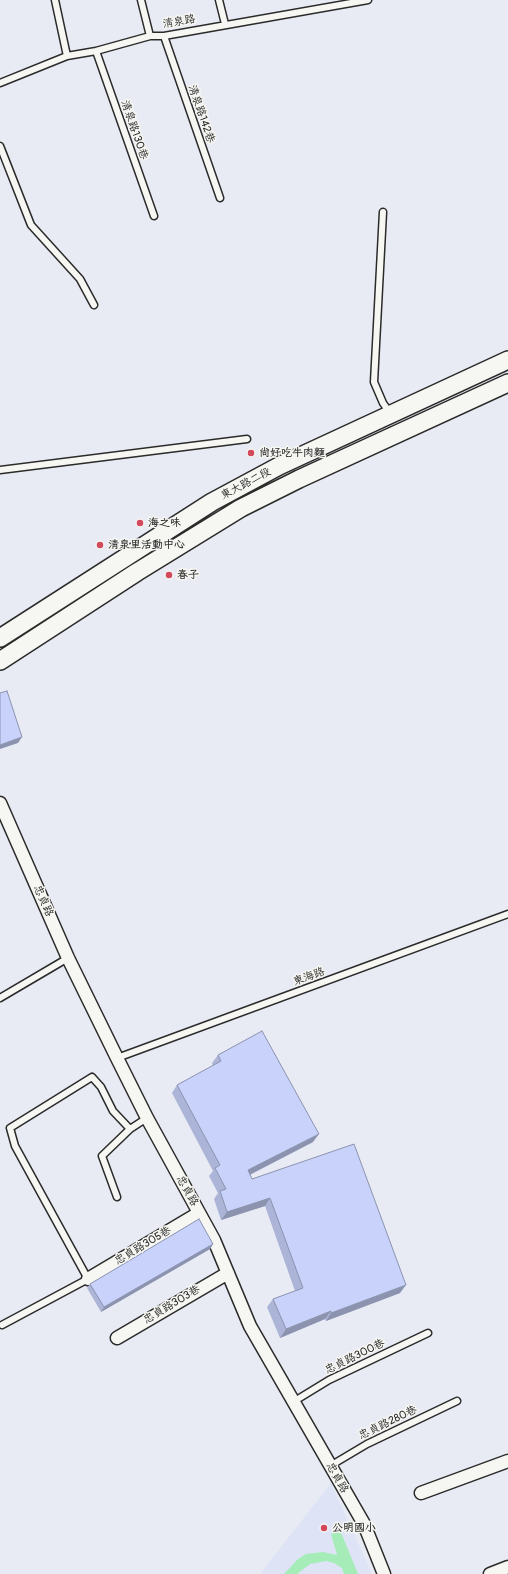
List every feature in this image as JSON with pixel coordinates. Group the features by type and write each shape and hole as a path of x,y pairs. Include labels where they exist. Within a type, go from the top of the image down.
{"street":[{"name":"東大路二段","path":"0,638 212,502 279,466 395,410 508,360"},
{"name":"東大路二段","path":"0,661 137,572 241,508 299,479 508,383"},
{"path":"395,410 411,428"},
{"name":"忠貞路","path":"0,803 68,958 147,1118 214,1240 250,1326 364,1524 384,1574"},
{"name":"忠貞路305巷","path":"88,1279 199,1213"},
{"name":"忠貞路303巷","path":"116,1338 228,1273"},
{"path":"421,1493 508,1461"},
{"path":"490,1574 508,1567"}],"lane":[{"path":"55,0 68,56"},
{"path":"141,0 150,36"},
{"path":"219,0 225,24"},
{"name":"清泉路","path":"0,83 68,56 96,51 150,36 164,36 225,24 368,0"},
{"name":"清泉路142巷","path":"164,36 220,198"},
{"name":"清泉路130巷","path":"96,51 154,216"},
{"path":"0,146 31,225 80,279 94,305"},
{"path":"383,212 374,382 383,403 395,410"},
{"path":"0,470 247,439"},
{"name":"東海路","path":"117,1058 508,914"},
{"path":"0,998 68,958"},
{"path":"2,1325 88,1279 15,1146 10,1128 92,1077 101,1087 113,1110 130,1129"},
{"path":"117,1197 102,1156 130,1129 147,1118"},
{"name":"忠貞路300巷","path":"293,1402 329,1380 428,1333"},
{"name":"忠貞路280巷","path":"330,1466 367,1444 457,1402"}],"shaded area":[{"name":"公明國小","path":"331,1483 372,1574 260,1574"}],"green space":[{"path":"340,1530 358,1574 344,1574 342,1568 334,1563 326,1561 310,1564 297,1574 284,1574 298,1559 306,1554 323,1552 337,1555 331,1534"}],"building":[{"path":"7,691 22,737 0,745 0,693"},
{"path":"262,1031 319,1134 248,1170 252,1179 354,1144 406,1285 331,1313 331,1311 286,1329 273,1299 303,1288 270,1198 227,1212 220,1191 226,1189 215,1168 220,1165 177,1085 221,1061 218,1055"},
{"path":"199,1219 213,1244 104,1307 90,1284"}],"place":[{"name":"尚好吃牛肉麵","path":"251,453"},
{"name":"海之味","path":"140,523"},
{"name":"清泉里活動中心","path":"100,545"},
{"name":"春子","path":"169,575"},
{"name":"公明國小","path":"324,1528"}]}
